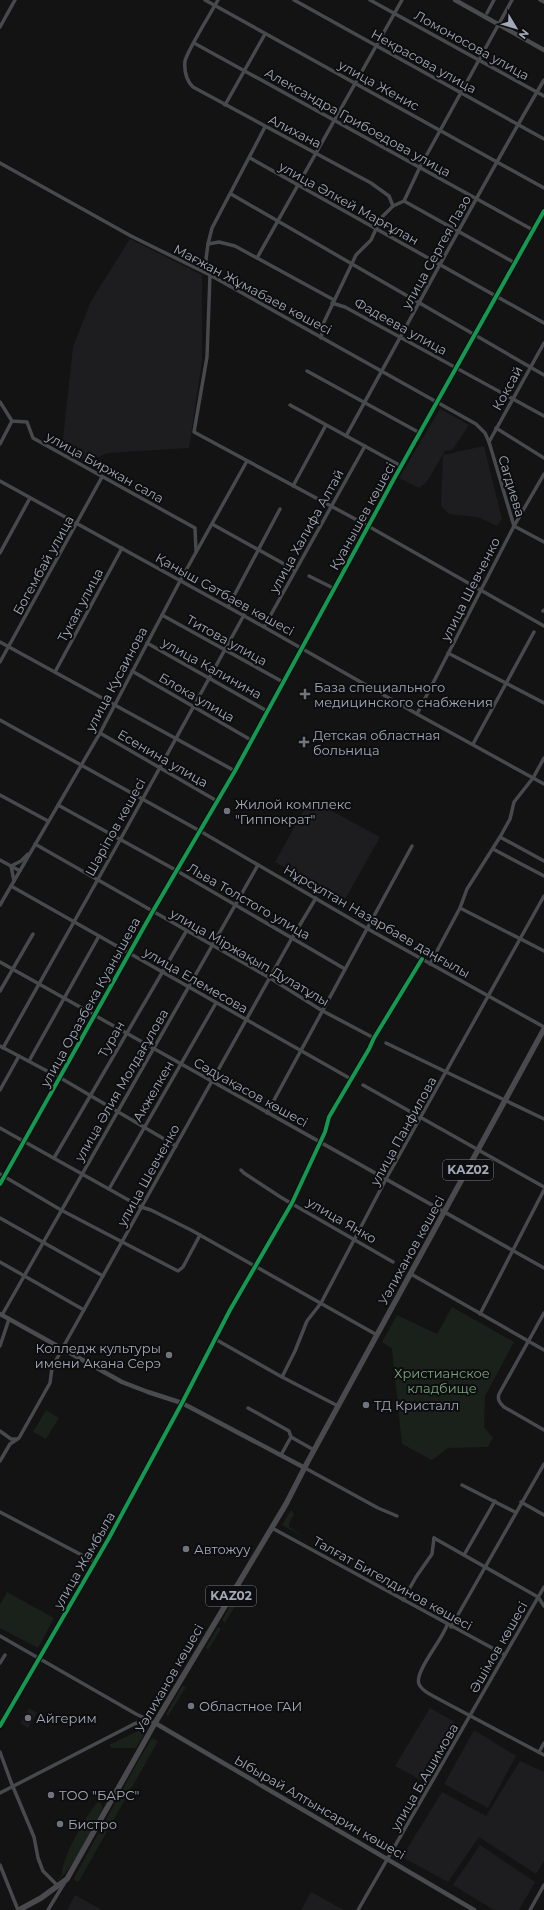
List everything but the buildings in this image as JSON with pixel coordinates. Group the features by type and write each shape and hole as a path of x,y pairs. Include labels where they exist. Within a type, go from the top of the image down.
{"highway":[{"name":"Уәлиханов көшесі","path":"377,1335 544,1028"},
{"name":"KАZ02","path":"308,1469 391,1310"},
{"name":"KАZ02","path":"338,1406 377,1335"},
{"name":"Уәлиханов көшесі","path":"18,1910 58,1886 66,1879 155,1723 308,1469 314,1450 338,1406"}],"main road":[{"path":"455,0 462,2 498,25 544,50"},
{"path":"1,1315 122,1382 182,1403 308,1469"},
{"name":"Ыбырай Алтынсарин көшесі","path":"155,1723 474,1910"}],"street":[{"path":"0,27 15,0"},
{"name":"улица Женис","path":"205,0 544,188"},
{"path":"194,43 218,0"},
{"name":"Некрасова улица","path":"294,0 544,139"},
{"name":"Ломоносова улица","path":"370,0 544,96"},
{"path":"257,258 402,0"},
{"path":"487,13 494,0"},
{"path":"322,338 324,322 356,255 371,240 381,218 393,206 404,201 420,167 512,0"},
{"path":"540,0 544,2"},
{"path":"226,105 265,34"},
{"name":"Александра Грибоедова улица","path":"194,43 533,230"},
{"name":"Алихана","path":"194,43 186,61 186,80 193,87 382,190 389,196 393,206"},
{"name":"улица Сергея Лазо","path":"346,436 401,338 418,302 441,265 544,80"},
{"path":"265,127 212,228 208,244 206,258 210,275 207,357 194,432 368,526 544,626"},
{"name":"улица Әлкей Марғұлан","path":"250,158 544,324"},
{"name":"Мағжан Жұмабаев көшесі","path":"0,163 131,236 210,275 476,424 485,434 489,442"},
{"path":"231,194 544,375"},
{"path":"404,201 515,263"},
{"name":"Қуанышев көшесі","path":"200,831 235,770 333,588 544,211"},
{"name":"Фадеева улица","path":"208,244 213,242 226,243 235,246 333,302 544,416"},
{"name":"Коксай","path":"489,442 544,343"},
{"path":"308,371 420,432"},
{"path":"0,402 12,421 0,444"},
{"path":"290,404 401,466"},
{"name":"улица Биржан сала","path":"12,421 27,422 33,438 194,528 196,552"},
{"path":"293,486 326,424"},
{"path":"496,428 544,458"},
{"name":"Сагдиева","path":"489,442 514,526 544,542"},
{"name":"улица Халифа Алтай","path":"264,626 365,446"},
{"name":"улица Кусаинова","path":"0,905 80,765 100,733 180,581 247,461"},
{"name":"улица Шевченко","path":"417,714 514,526 544,474"},
{"name":"Богембай улица","path":"0,662 102,476"},
{"name":"Қаныш Сәтбаев көшесі","path":"0,481 264,626 417,714 544,784"},
{"path":"0,553 30,498"},
{"path":"228,607 257,549 280,509"},
{"path":"212,524 295,570"},
{"name":"Тукая улица","path":"55,672 122,548"},
{"path":"309,576 333,588"},
{"name":"Титова улица","path":"162,615 283,682"},
{"name":"Шәріпов көшесі","path":"2,1047 120,840 244,615"},
{"path":"473,744 534,632"},
{"path":"0,642 235,770"},
{"name":"улица Калинина","path":"147,643 266,711"},
{"path":"448,653 544,703"},
{"name":"Блока улица","path":"132,671 251,740"},
{"name":"Нұрсұлтан Назарбаев даңғылы","path":"0,720 200,831 368,929 544,1028"},
{"name":"Есенина улица","path":"100,733 217,801"},
{"path":"430,964 460,908 467,889 500,838 510,819 514,802 533,778 544,758"},
{"path":"0,795 48,821"},
{"name":"Льва Толстого улица","path":"58,805 176,870 346,969"},
{"name":"улица Оразбека Куанышева","path":"0,1184 176,870 200,831"},
{"path":"500,838 544,862"},
{"name":"улица Міржақып Дулатұлы","path":"35,844 270,978 321,1010 374,1038"},
{"path":"267,1113 321,1010 346,969 412,846"},
{"path":"493,849 544,876"},
{"path":"11,866 21,861 31,850"},
{"path":"0,860 20,871"},
{"name":"улица Әлия Молдағұлова","path":"1,1315 81,1174 154,1050 258,865"},
{"path":"11,866 14,881"},
{"name":"улица Елемесова","path":"11,886 351,1079"},
{"name":"улица Панфилова","path":"282,1377 295,1351 307,1321 321,1303 386,1179 544,896"},
{"name":"улица Шевченко","path":"0,1461 10,1444 19,1438 50,1383 52,1368 62,1349 292,938 316,898"},
{"path":"460,908 544,951"},
{"name":"Туран","path":"54,1158 125,1033 187,930"},
{"path":"0,991 33,934"},
{"path":"29,1061 100,936"},
{"path":"320,1143 329,1117 374,1038 422,959"},
{"name":"Сәдуақасов көшесі","path":"0,962 544,1268"},
{"name":"Акжелкен","path":"109,1189 216,1003"},
{"path":"386,1042 544,1119"},
{"path":"2,1047 59,1078 176,1146"},
{"path":"0,1090 19,1056"},
{"path":"362,1085 544,1187"},
{"path":"0,1128 141,1207 151,1210 200,1235 377,1335"},
{"name":"улица Жамбыла","path":"0,1726 95,1562 182,1403 230,1310 292,1203 320,1143"},
{"name":"улица Янко","path":"241,1170 292,1203 393,1262"},
{"path":"0,1174 61,1210 178,1270 183,1267 200,1235"},
{"path":"480,1314 544,1190"},
{"path":"0,1218 103,1276"},
{"path":"0,1262 84,1310"},
{"path":"411,1274 544,1350"},
{"path":"544,1313 498,1398 504,1407 544,1430"},
{"path":"0,1346 5,1327 9,1320"},
{"path":"0,1331 5,1327"},
{"path":"215,1339 282,1377 338,1406"},
{"path":"248,1408 289,1431 291,1437 314,1450"},
{"path":"0,1431 11,1439 19,1438"},
{"path":"281,1455 291,1437"},
{"path":"451,1627 515,1512 544,1464"},
{"path":"308,1469 378,1508 397,1516"},
{"path":"462,1485 515,1512"},
{"path":"464,1555 495,1501"},
{"path":"521,1502 544,1515"},
{"path":"0,1512 95,1562"},
{"name":"Талғат Бигелдинов көшесі","path":"272,1528 447,1625 505,1655"},
{"path":"403,1600 416,1577 432,1554 434,1538 538,1597 544,1606"},
{"name":"Әшімов көшесі","path":"470,1717 544,1587"},
{"path":"447,1625 443,1635 420,1673 418,1683 424,1691 470,1717 544,1755"},
{"path":"0,1636 40,1657 146,1720 155,1723"},
{"path":"0,1663 5,1655"},
{"name":"улица Б.Ашимова","path":"358,1910 470,1717"},
{"path":"0,1793 134,1724 146,1720"},
{"path":"539,1752 544,1743"},
{"path":"0,1752 34,1837 38,1858 43,1871 58,1886"},
{"path":"0,1864 18,1910"},
{"name":"Уәлиханов көшесі","path":"48,1910 66,1879"},
{"path":"530,1910 544,1885"}],"shaded area":[{"path":"130,239 202,275 202,361 189,448 108,453 91,460 75,457 62,448 73,347 91,301"},
{"path":"440,409 469,425 452,450 445,451 426,483 419,488 399,478"},
{"path":"484,446 502,519 497,526 478,517 449,514 441,506 443,455"},
{"path":"310,799 380,837 344,901 275,862"},
{"name":"Айгерим","path":"29,1708 37,1713 28,1728 20,1723"},
{"path":"430,1708 455,1722 421,1780 395,1766"},
{"path":"474,1730 516,1756 488,1808 444,1784"},
{"path":"520,1761 544,1772 544,1861 536,1874 479,1837 448,1882 402,1857 442,1792 486,1816"},
{"path":"480,1845 535,1882 519,1910 494,1910 453,1885"},
{"path":"311,1892 344,1910 301,1910"},
{"path":"75,1895 102,1910 67,1910"}],"green space":[{"name":"Христианское кладбище","path":"452,1307 514,1342 485,1396 484,1427 493,1438 488,1447 448,1448 432,1460 402,1444 392,1349 382,1342 397,1315 437,1334"},
{"path":"46,1410 59,1418 46,1439 33,1432"},
{"path":"291,1510 294,1514 289,1527 304,1537 282,1525"},
{"path":"7,1592 54,1618 38,1648 0,1628 0,1605"},
{"path":"239,1593 241,1594 240,1598 225,1623 222,1620 236,1595"},
{"path":"218,1627 221,1629 208,1650 206,1647"},
{"path":"182,1686 186,1687 168,1716 166,1714"},
{"path":"138,1731 144,1734 136,1748 112,1748 109,1745"},
{"path":"152,1738 158,1741 79,1881 76,1882 74,1878"},
{"path":"99,1801 103,1808 78,1855 66,1872 59,1880 57,1880 62,1875 65,1859 76,1836 88,1815"}],"cycle path":[{"path":"0,1184 153,911 235,771 395,477 544,211"},
{"path":"0,1726 109,1538 230,1310 292,1203 325,1132 329,1117 374,1038 422,959"}],"place":[{"name":"База специального медицинского снабжения","path":"305,694"},
{"name":"Детская областная больница","path":"304,742"},
{"name":"Жилой комплекс \"Гиппократ\"","path":"227,811"},
{"name":"Колледж культуры имени Акана Серэ","path":"169,1355"},
{"name":"ТД Кристалл","path":"366,1405"},
{"name":"Автожуу","path":"186,1549"},
{"name":"Областное ГАИ","path":"191,1706"},
{"name":"Айгерим","path":"28,1718"},
{"name":"ТОО \"БАРС\"","path":"51,1795"},
{"name":"Бистро","path":"60,1824"}]}
